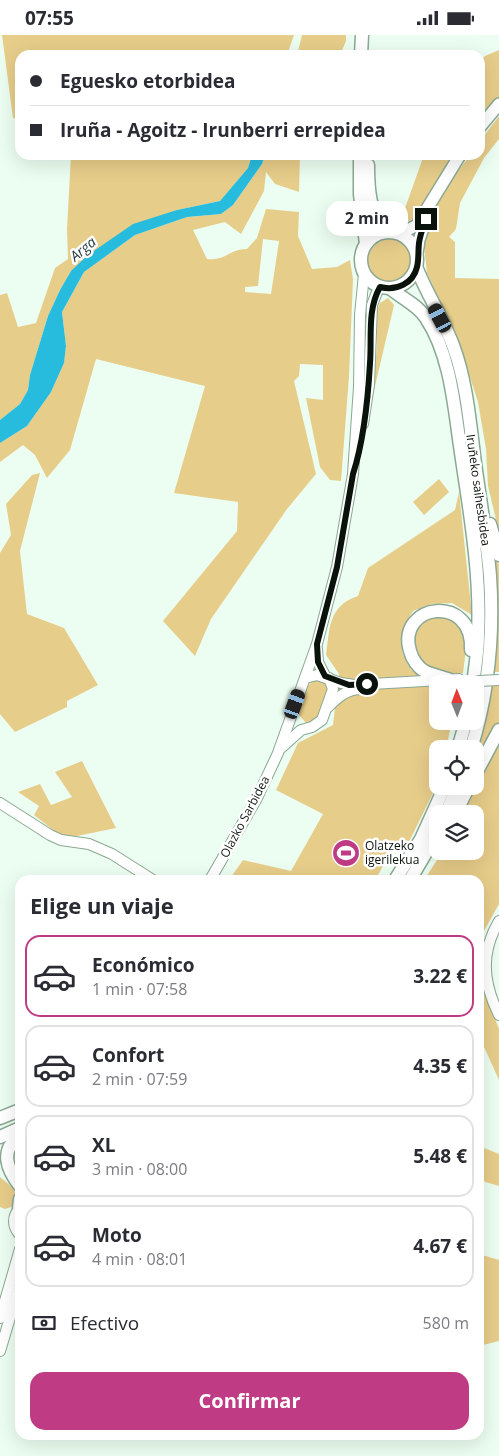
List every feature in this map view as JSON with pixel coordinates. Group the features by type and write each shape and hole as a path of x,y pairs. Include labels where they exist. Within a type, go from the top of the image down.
{"highway":[{"path":"361,50 362,35"},
{"path":"369,50 370,35"},
{"path":"360,160 360,194 366,244"},
{"path":"368,160 372,205 375,216 380,225 394,233 414,246 417,253 417,269 411,279 402,286 386,288 371,282 364,274 361,254 366,244 380,233 394,233"},
{"name":"Iruñeko saihesbidea","path":"417,269 454,348 468,412 490,576 490,613 485,689 473,740"},
{"name":"Iruñeko saihesbidea","path":"386,288 415,305 425,316 433,330 445,362 453,399 474,537 478,588 478,636 474,675"},
{"path":"468,412 475,437 488,519 499,555"},
{"path":"429,611 446,611 457,616 467,627 471,641 458,681 424,671 412,658 408,636 416,621 429,611"},
{"path":"484,758 499,729"},
{"path":"398,875 421,839 441,795"},
{"path":"413,875 429,847"},
{"path":"418,875 429,860"},
{"path":"0,1118 15,1112"},
{"path":"0,1143 12,1132"},
{"path":"12,1132 5,1157 7,1169 15,1179"},
{"path":"0,1172 15,1186"}],"main road":[{"path":"485,121 499,104"},
{"path":"394,233 416,225 457,160"},
{"path":"417,253 419,240 433,199"}],"street":[{"path":"317,644 318,662 333,689 322,719 312,727 299,723 292,713 317,644 337,567 353,474 359,396 360,315 364,274"},
{"path":"353,474 358,460 369,385 372,305 386,288"},
{"path":"305,678 317,675 354,685 429,682"},
{"path":"484,679 499,678"},
{"path":"327,708 349,690 429,683"},
{"name":"Olazko Sarbidea","path":"213,875 257,797 278,753 292,713"},
{"name":"Olazko Sarbidea","path":"278,753 301,730 312,727"},
{"path":"0,803 50,835 61,840 90,844 112,854 145,875"},
{"path":"499,921 491,934 485,961 488,989 499,1015"},
{"path":"0,1318 15,1266"},
{"path":"0,1351 15,1300"}],"shaded area":[{"path":"2,35 294,35 289,50 15,50 15,119 13,118"},
{"path":"302,35 346,35 342,50 298,50"},
{"path":"499,50 499,97 485,113 485,56"},
{"path":"499,116 499,139 485,157 485,134"},
{"path":"71,160 250,160 248,168 220,201 177,210 71,271 48,316 30,375 28,390 20,404 0,420 0,295 7,293 18,327 36,323 55,268 68,259 67,229"},
{"path":"263,160 300,160 299,192 275,184 266,172 264,191 241,234 225,222 193,230 207,259 223,257 236,251 247,249 257,238 266,209 299,212 298,236 312,269 337,267 350,260 353,279 349,376 341,481 330,480 320,467 306,398 323,400 323,365 300,364 299,376 294,381 316,474 287,509 211,619 195,656 163,621 237,531 238,502 174,493 205,386 96,359 70,450 47,478 35,455 23,445 0,462 0,443 27,426 51,392 64,363 66,346 62,312 84,272 135,235 187,217 221,214 233,205","holes":["263,239 279,241 271,294 245,292 245,287 258,286"]},
{"path":"422,160 451,160 413,219 399,225"},
{"path":"466,160 483,160 460,203 456,229 449,237 455,242 455,278 499,279 499,532 488,486 486,449 478,402 460,346 427,273 424,245 433,212 441,194"},
{"path":"386,239 394,239 406,245 412,261 406,277 394,283 386,283 374,277 368,265 368,257 374,245"},
{"path":"388,298 394,305 372,399 377,346 375,315 380,303"},
{"path":"40,473 20,551 27,614 64,628 98,685 67,701 67,707 15,732 0,714 0,553 11,535 6,504 32,475"},
{"path":"439,479 449,492 424,515 413,502"},
{"path":"459,492 472,615 452,603 432,604 413,611 403,627 402,652 411,670 429,680 429,730 450,730 448,740 429,740 429,795 432,795 404,852 394,847 378,875 232,875 243,860 291,871 323,814 276,790 298,743 333,725 339,674 326,655 330,627 332,619 341,606 348,600 358,596 368,568 455,510"},
{"path":"495,555 499,565 499,672 493,672 497,607"},
{"path":"436,614 456,619 467,641 463,673 442,673 414,656 414,630"},
{"path":"316,679 325,681 327,698 323,709 313,723 306,723 299,715 300,705 308,685"},
{"path":"492,685 499,685 499,722 484,750 484,740 481,740"},
{"path":"499,741 499,904 484,931 484,875 427,875 437,860 484,860 484,805 467,805 472,795 484,795 484,771"},
{"path":"82,761 116,828 72,837 57,833 34,815 39,806 18,792 40,784 51,805 72,797 55,772"},
{"path":"484,991 499,1029 499,1080 484,1047"},
{"path":"484,1148 499,1154 499,1186 484,1182"},
{"path":"0,1177 12,1187 15,1192 15,1203 14,1206 5,1209 0,1207"},
{"path":"484,1256 499,1260 499,1341 484,1345"}],"water":[{"path":"250,160 263,160 233,205 221,214 187,217 135,235 84,272 62,312 66,346 64,363 51,392 27,426 0,443 0,420 20,404 28,390 30,375 48,316 71,271 88,255 133,224 177,210 220,201 248,168"}],"place":[{"name":"Olatzeko igerilekua","path":"346,853"}],"route":[{"path":"367,684 349,685 325,676 318,662 317,644 337,567 353,474 358,460 369,385 372,305 374,297 380,287 392,289 402,286 411,279 417,269 419,240 426,219"}],"water label":[{"name":"Arga","path":"83,249"}]}
